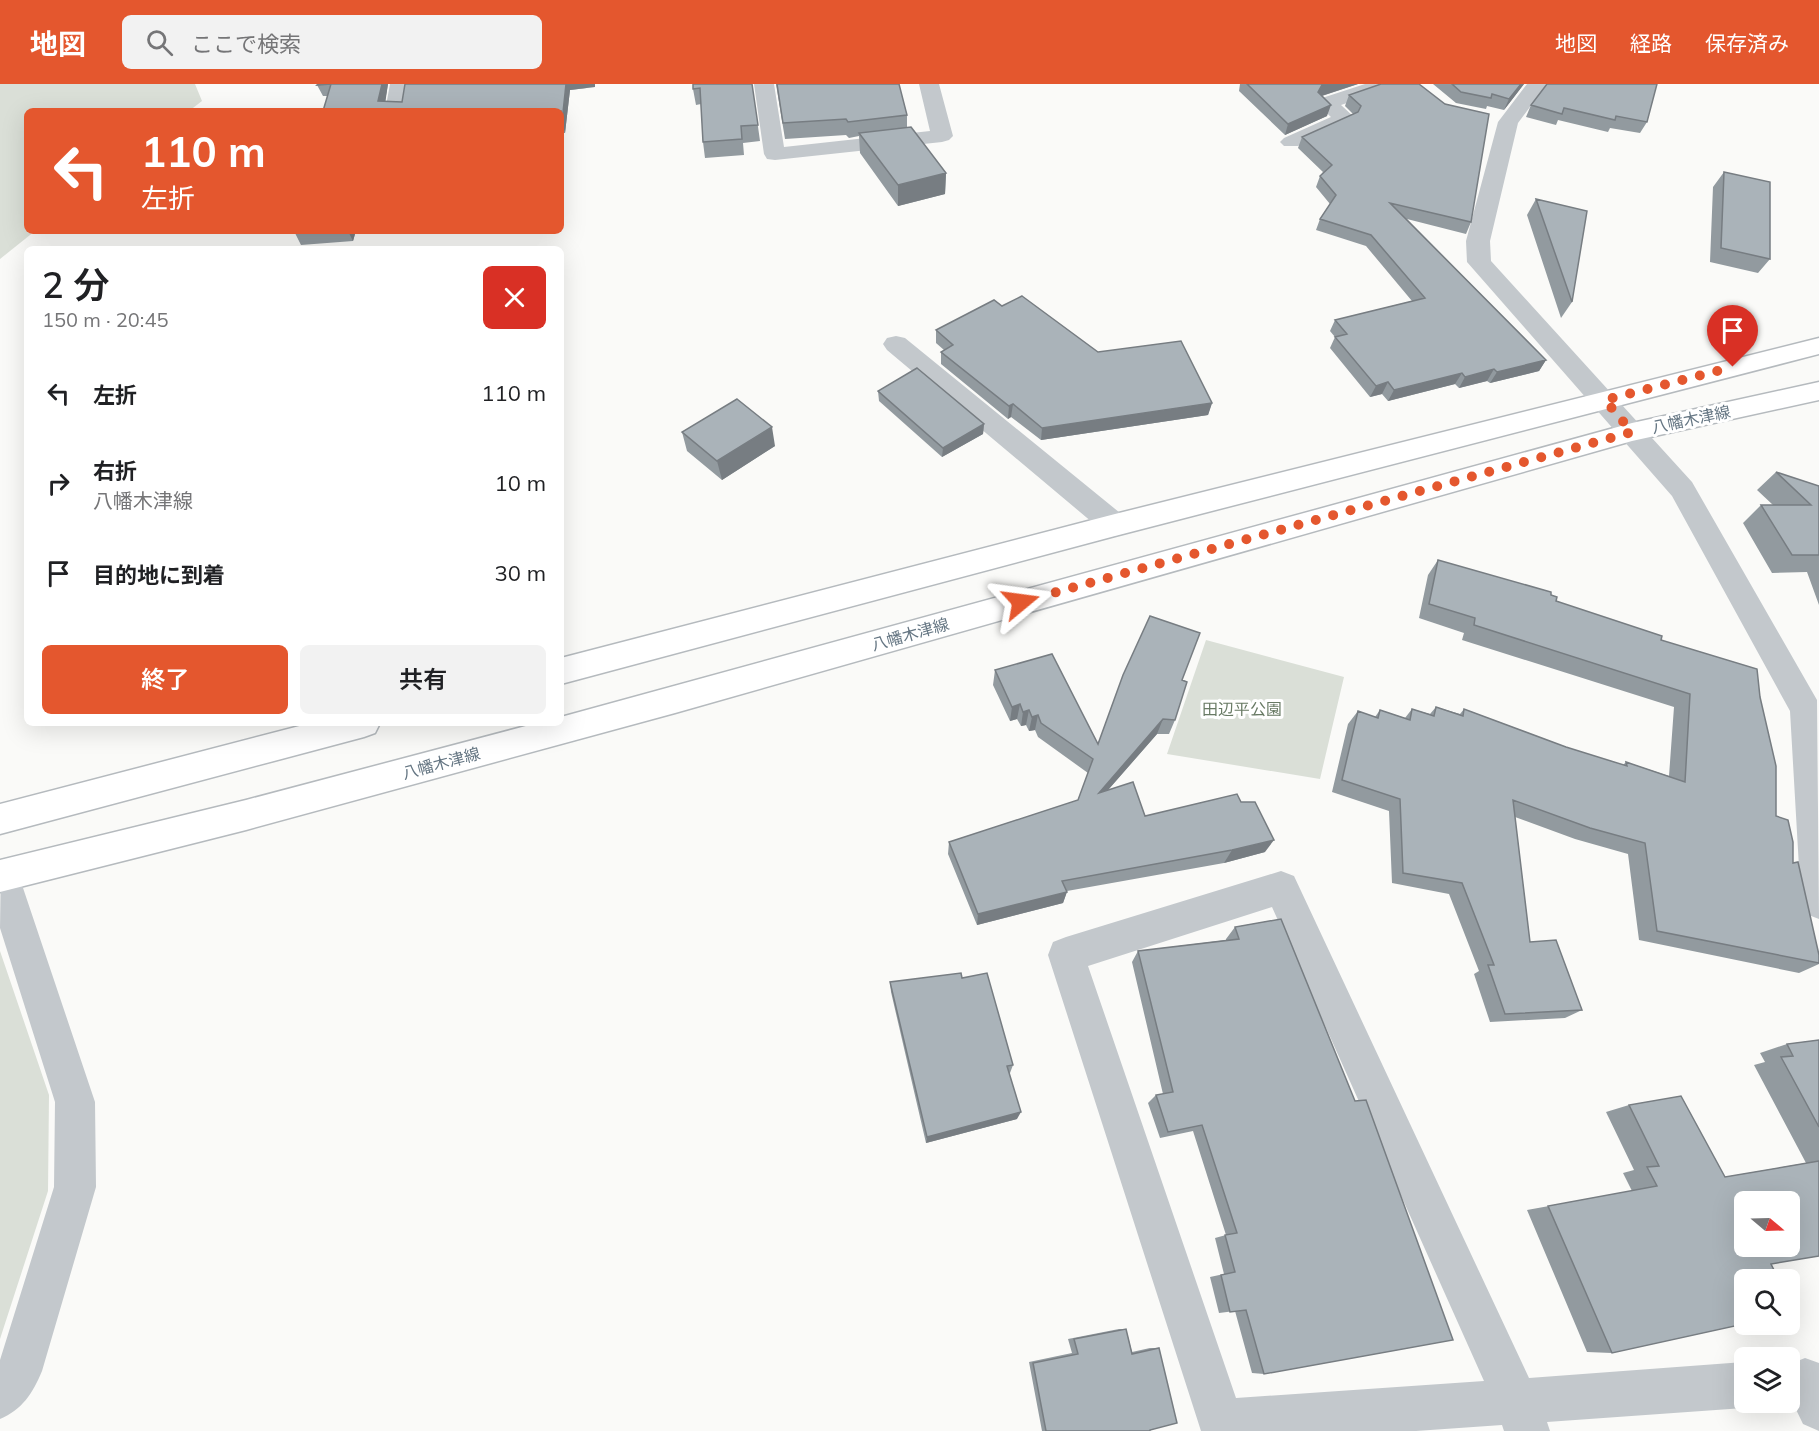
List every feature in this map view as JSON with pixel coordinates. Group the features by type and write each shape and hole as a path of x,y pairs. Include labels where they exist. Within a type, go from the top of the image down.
{"main road":[{"path":"564,670 1115,525 1819,346"},
{"name":"八幡木津線","path":"0,876 246,815 664,704 1182,556 1632,432 1819,392"},
{"path":"0,819 353,726"}],"street":[{"path":"396,108 400,84"},
{"path":"764,84 775,154 942,136 929,84"},
{"path":"1291,142 1345,118 1326,103 1385,84"},
{"path":"1537,84 1498,120 1478,241 1479,262 1605,400 1682,489 1806,711 1819,902"},
{"path":"896,344 1115,525"},
{"path":"0,876 75,1102 75,1187 20,1371 0,1396"},
{"path":"1522,1417 1281,888 1066,955 1223,1426 1522,1417 1734,1386"}],"green space":[{"path":"0,84 195,84 202,101 193,108 24,108 24,234 31,234 0,259"},
{"name":"田辺平公園","path":"1206,640 1344,677 1320,779 1167,754"},
{"path":"0,951 49,1095 48,1191 0,1339"}],"building":[{"path":"331,84 382,84 378,101 402,102 405,84 566,84 563,108 324,108"},
{"path":"693,84 752,84 758,125 741,126 742,139 703,142 700,88 693,89"},
{"path":"777,84 899,84 907,115 848,122 846,119 783,123"},
{"path":"1247,84 1327,84 1322,85 1318,92 1331,105 1288,124"},
{"path":"1381,84 1419,84 1445,104 1489,114 1471,222 1390,203 1546,360 1497,372 1494,369 1465,377 1462,373 1394,390 1388,382 1376,386 1335,337 1347,334 1335,320 1425,298 1371,235 1320,219 1336,195 1320,176 1332,165 1302,137 1358,112 1361,106 1349,95"},
{"path":"1452,84 1521,84 1509,99 1492,94 1491,98 1461,92"},
{"path":"1547,84 1657,84 1647,122 1616,116 1615,120 1564,108 1562,114 1531,105"},
{"path":"911,127 946,173 898,185 859,133"},
{"path":"1724,172 1770,182 1770,259 1721,248"},
{"path":"1536,199 1587,211 1572,302"},
{"path":"1022,296 1098,352 1181,341 1212,403 1042,428 1013,404 1009,406 941,352 953,345 936,330 994,300 1002,306"},
{"path":"917,368 984,424 943,448 878,391"},
{"path":"737,399 772,427 717,461 682,432"},
{"path":"1776,472 1819,486 1819,555 1792,555 1761,505 1811,505"},
{"path":"1438,560 1551,592 1551,595 1557,597 1556,601 1662,636 1661,640 1757,669 1760,697 1776,766 1776,816 1788,820 1793,842 1793,863 1798,862 1819,963 1657,931 1645,843 1590,828 1513,800 1530,942 1556,940 1582,1010 1505,1014 1488,965 1494,965 1462,883 1403,873 1400,799 1342,780 1358,711 1378,718 1380,710 1410,720 1412,709 1434,716 1436,707 1463,716 1464,709 1566,747 1627,766 1626,762 1685,782 1690,694 1474,625 1475,618 1429,604"},
{"path":"1150,616 1200,633 1182,680 1187,682 1175,720 1163,719 1099,793 1133,782 1145,816 1237,794 1241,802 1255,802 1274,840 1232,850 1062,881 1067,892 978,914 949,842 1078,800 1093,759 1041,723 1038,715 1032,717 1029,710 1023,712 1020,704 1012,707 995,670 1052,654 1098,744 1123,675"},
{"path":"1281,919 1355,1101 1366,1100 1453,1340 1264,1374 1246,1310 1230,1312 1221,1275 1235,1272 1225,1235 1237,1233 1202,1125 1168,1132 1156,1095 1173,1092 1138,951 1239,939 1235,927"},
{"path":"961,973 962,978 987,973 1013,1065 1007,1066 1021,1112 927,1137 890,982"},
{"path":"1819,1040 1819,1127 1781,1057 1793,1056 1787,1044"},
{"path":"1681,1096 1725,1177 1819,1161 1819,1256 1771,1264 1774,1269 1734,1269 1734,1326 1612,1353 1548,1206 1657,1186 1647,1167 1659,1166 1629,1105"},
{"path":"1126,1329 1132,1354 1159,1348 1177,1423 1150,1431 1046,1431 1033,1363 1078,1354 1074,1339"}],"route":[{"path":"1021,602 1632,432 1605,400 1733,367"}]}
